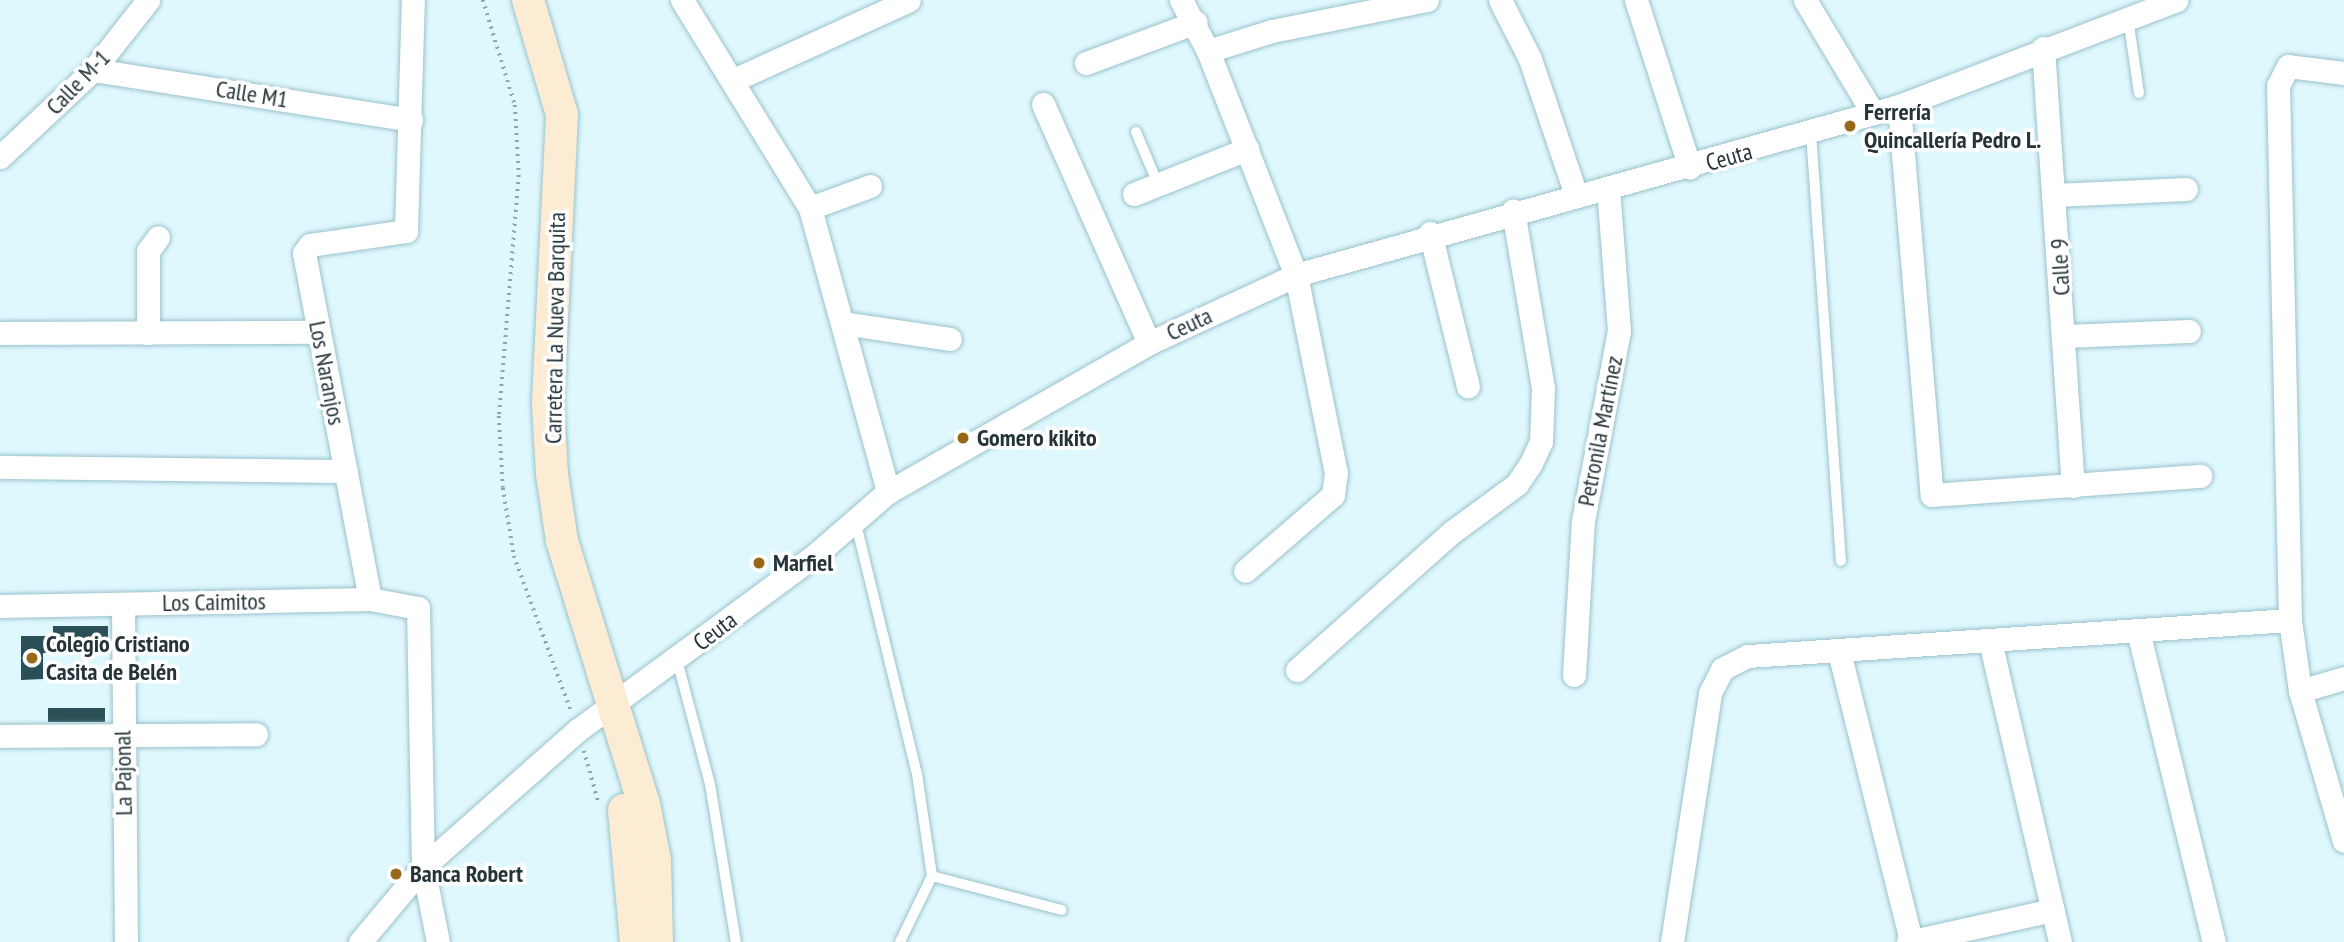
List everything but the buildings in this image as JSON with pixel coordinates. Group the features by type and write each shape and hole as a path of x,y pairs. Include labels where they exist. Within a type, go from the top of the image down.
{"street":[{"name":"Calle M-1","path":"0,157 93,70 148,0"},
{"path":"411,120 413,0"},
{"name":"Carretera La Nueva Barquita","path":"509,0 536,85 542,128 530,405 534,486 551,567 626,821 636,942"},
{"name":"Carretera La Nueva Barquita","path":"528,0 562,115 548,405 552,474 562,541 597,718 655,860 657,942"},
{"path":"682,0 736,79 810,208 888,492"},
{"path":"736,79 909,0"},
{"path":"1181,0 1196,22 1296,275 1336,486 1245,571"},
{"path":"1208,51 1272,31 1427,0"},
{"path":"1500,0 1530,59 1576,195"},
{"path":"1636,0 1690,168"},
{"path":"1805,0 1873,113"},
{"name":"Ceuta","path":"360,942 423,867 597,718 677,660 888,492 1149,343 1296,275 1430,233 1690,168 1899,106 2043,48 2176,0"},
{"path":"1086,63 1196,22"},
{"name":"Calle 9","path":"2043,48 2073,486"},
{"path":"2342,829 2300,691 2290,620 2278,86 2288,66 2344,73"},
{"name":"Calle M1","path":"93,70 411,120"},
{"path":"1043,104 1149,343"},
{"path":"1899,106 1929,490 1937,496 2200,476"},
{"name":"Los Naranjos","path":"370,599 305,248 406,231 411,120"},
{"path":"1135,194 1247,149"},
{"path":"810,208 870,186"},
{"name":"Petronila Martínez","path":"1574,675 1583,521 1619,331 1608,187"},
{"path":"2055,195 2186,189"},
{"path":"1297,670 1452,532 1517,484 1541,442 1543,388 1513,211"},
{"path":"1430,233 1468,386"},
{"path":"148,332 148,251 158,237"},
{"path":"843,323 950,340"},
{"path":"2064,336 2189,331"},
{"path":"0,333 319,332"},
{"path":"0,467 346,471"},
{"name":"Los Caimitos","path":"0,606 370,599 408,602 420,615 423,867"},
{"name":"La Pajonal","path":"123,604 122,735 126,942"},
{"path":"1672,942 1710,693 1722,669 1748,656 2290,620"},
{"path":"2138,631 2214,942"},
{"path":"1990,641 2060,942"},
{"path":"1839,652 1909,942 2052,910"},
{"path":"2300,691 2344,678"},
{"path":"0,736 256,734"},
{"path":"423,867 438,942"}],"lane":[{"path":"2127,16 2139,93"},
{"path":"1136,132 1158,184"},
{"path":"1811,133 1841,561"},
{"path":"855,520 917,774 933,876 900,942"},
{"path":"677,660 710,784 736,942"},
{"path":"933,876 1062,910"}],"path":[{"path":"482,0 516,105 519,175 499,416 503,488 514,556 597,718"}],"place":[{"name":"Ferrería Quincallería Pedro L.","path":"1850,126"},
{"name":"Gomero kikito","path":"963,438"},
{"name":"Marfiel","path":"759,563"},
{"name":"Colegio Cristiano Casita de Belén","path":"32,658"},
{"name":"Banca Robert","path":"396,874"}]}
